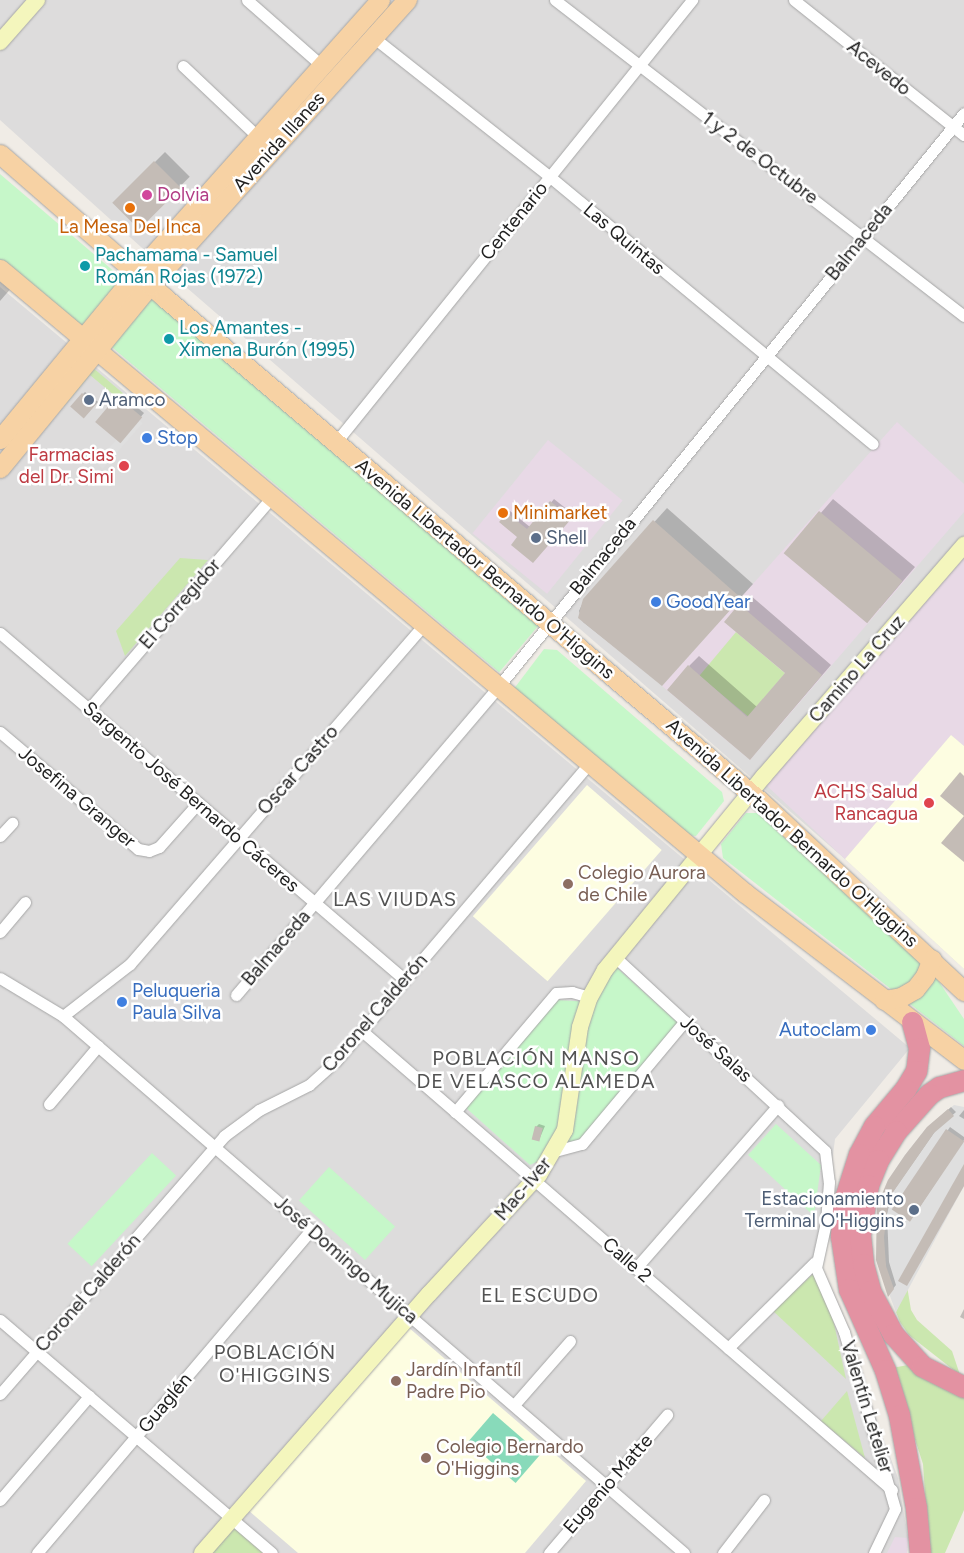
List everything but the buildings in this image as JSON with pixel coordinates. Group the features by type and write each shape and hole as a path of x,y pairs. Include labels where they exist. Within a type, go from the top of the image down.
{"highway":[{"path":"912,1022 919,1048 916,1071 905,1089 874,1126 858,1154 848,1186 841,1236 849,1289 885,1370 899,1415 916,1508 920,1553"},
{"path":"964,1080 939,1087 929,1094 892,1137 868,1185 860,1235 863,1264 870,1291 893,1334 922,1366 964,1387"}],"main road":[{"name":"Avenida Illanes","path":"144,279 258,137 380,0"},
{"name":"Avenida Illanes","path":"144,279 407,0"},
{"name":"Avenida Libertador Bernardo O'Higgins","path":"0,154 144,279 750,793 932,959 964,991"},
{"path":"0,270 699,854 912,1022 964,1060"},
{"path":"0,468 89,346 144,279"},
{"path":"0,439 89,346"},
{"path":"884,1000 901,997 915,988 925,976 932,959"}],"street":[{"path":"0,42 37,0"},
{"path":"247,0 321,65"},
{"name":"1 y 2 de Octubre","path":"555,0 638,67 864,236 964,316"},
{"name":"Centenario","path":"336,442 692,0"},
{"name":"Acevedo","path":"794,0 964,135"},
{"name":"Las Quintas","path":"373,37 549,176 873,444"},
{"path":"183,66 258,137"},
{"name":"Balmaceda","path":"236,995 498,687 964,112"},
{"name":"El Corregidor","path":"89,709 271,498"},
{"name":"Camino La Cruz","path":"750,793 964,545"},
{"name":"Oscar Castro","path":"63,1016 130,964 424,625"},
{"name":"Sargento José Bernardo Cáceres","path":"0,633 405,980"},
{"name":"Josefina Granger","path":"0,732 138,849 149,851 159,848 198,802"},
{"name":"Coronel Calderón","path":"0,1394 214,1147 246,1118 318,1078 362,1031 590,763"},
{"name":"Mac-Iver","path":"202,1553 410,1316 535,1180 555,1151 569,1117 578,1035 590,997 615,957 750,793"},
{"path":"0,836 12,822"},
{"path":"0,932 25,902"},
{"name":"José Salas","path":"615,957 778,1105 825,1151 829,1169 826,1222 815,1262"},
{"name":"José Domingo Mujica","path":"0,978 63,1016 684,1553"},
{"path":"455,1112 556,993 572,992 590,997"},
{"path":"555,1151 582,1144 685,1021"},
{"name":"Calle 2","path":"362,1031 892,1490"},
{"path":"49,1104 98,1046"},
{"path":"636,1268 778,1105"},
{"name":"Guaglén","path":"37,1553 311,1230"},
{"path":"728,1348 815,1262"},
{"name":"Valentín Letelier","path":"815,1262 844,1332 892,1490 895,1509 874,1553"},
{"path":"0,1320 272,1553"},
{"path":"514,1406 570,1341"},
{"path":"0,1500 90,1396"},
{"name":"Eugenio Matte","path":"549,1553 667,1415"},
{"path":"723,1553 764,1500"}],"shaded area":[{"path":"0,0 964,0 964,969 845,859 171,274 0,120"},
{"path":"0,287 910,1048 835,1139 819,1263 898,1478 908,1538 907,1553 0,1553"},
{"path":"136,417 143,423 103,469 96,463"},
{"path":"897,422 964,484 964,512 750,760 662,686"},
{"path":"548,440 623,500 547,594 472,533"},
{"path":"964,555 964,746 951,735 845,859 765,784"},
{"name":"ACHS Salud Rancagua","path":"951,735 964,746 964,969 845,859"},
{"name":"Colegio Aurora de Chile","path":"587,785 662,850 548,981 473,916"},
{"name":"Estacionamiento Terminal O'Higgins","path":"954,1105 964,1107 964,1186 896,1312 876,1260 877,1206 888,1180 905,1155 927,1127"},
{"name":"Colegio Bernardo O'Higgins","path":"408,1327 586,1481 525,1553 298,1553 248,1510"},
{"path":"895,1537 908,1538 907,1553 887,1553"}],"green space":[{"path":"0,174 123,279 82,331 0,261"},
{"path":"153,293 543,620 499,672 109,345"},
{"path":"92,367 131,400 127,406 90,375 65,405 59,407"},
{"path":"180,558 208,560 125,656 116,631"},
{"path":"736,632 785,673 748,717 699,676"},
{"path":"544,649 557,650 722,792 724,801 696,836 686,835 513,690"},
{"path":"746,813 757,813 933,973 964,1019 964,1046 723,858 721,844"},
{"path":"616,967 678,1023 579,1141 530,1165 465,1107 557,1000 593,1002"},
{"path":"776,1124 821,1165 814,1216 748,1155"},
{"path":"152,1153 176,1176 92,1266 67,1244"},
{"path":"329,1167 395,1227 365,1260 299,1200"},
{"path":"813,1274 833,1319 846,1379 773,1311"},
{"path":"907,1286 911,1310 917,1320 952,1351 960,1375 909,1335 900,1322 896,1312"},
{"path":"908,1365 921,1377 964,1397 964,1510 945,1553 929,1553 923,1464 892,1368"},
{"path":"847,1391 865,1458 821,1421"},
{"path":"493,1413 541,1454 516,1483 468,1442"},
{"path":"232,1526 263,1553 209,1553"}],"place":[{"name":"Dolvia","path":"147,195"},
{"name":"La Mesa Del Inca","path":"130,208"},
{"name":"Pachamama - Samuel Román Rojas (1972)","path":"85,266"},
{"name":"Los Amantes - Ximena Burón (1995)","path":"169,339"},
{"name":"Aramco","path":"89,400"},
{"name":"Stop","path":"147,438"},
{"name":"Farmacias del Dr. Simi","path":"124,466"},
{"name":"Minimarket","path":"503,513"},
{"name":"Shell","path":"536,538"},
{"name":"GoodYear","path":"656,602"},
{"name":"ACHS Salud Rancagua","path":"929,803"},
{"name":"Colegio Aurora de Chile","path":"568,884"},
{"name":"Peluqueria Paula Silva","path":"122,1002"},
{"name":"Autoclam","path":"871,1030"},
{"name":"Estacionamiento Terminal O'Higgins","path":"914,1210"},
{"name":"Jardín Infantíl Padre Pio","path":"396,1381"},
{"name":"Colegio Bernardo O'Higgins","path":"426,1458"}],"district":[{"name":"LAS VIUDAS","path":"395,899"},
{"name":"POBLACIÓN MANSO DE VELASCO ALAMEDA","path":"536,1070"},
{"name":"EL ESCUDO","path":"540,1295"},
{"name":"POBLACIÓN O'HIGGINS","path":"275,1364"}]}
